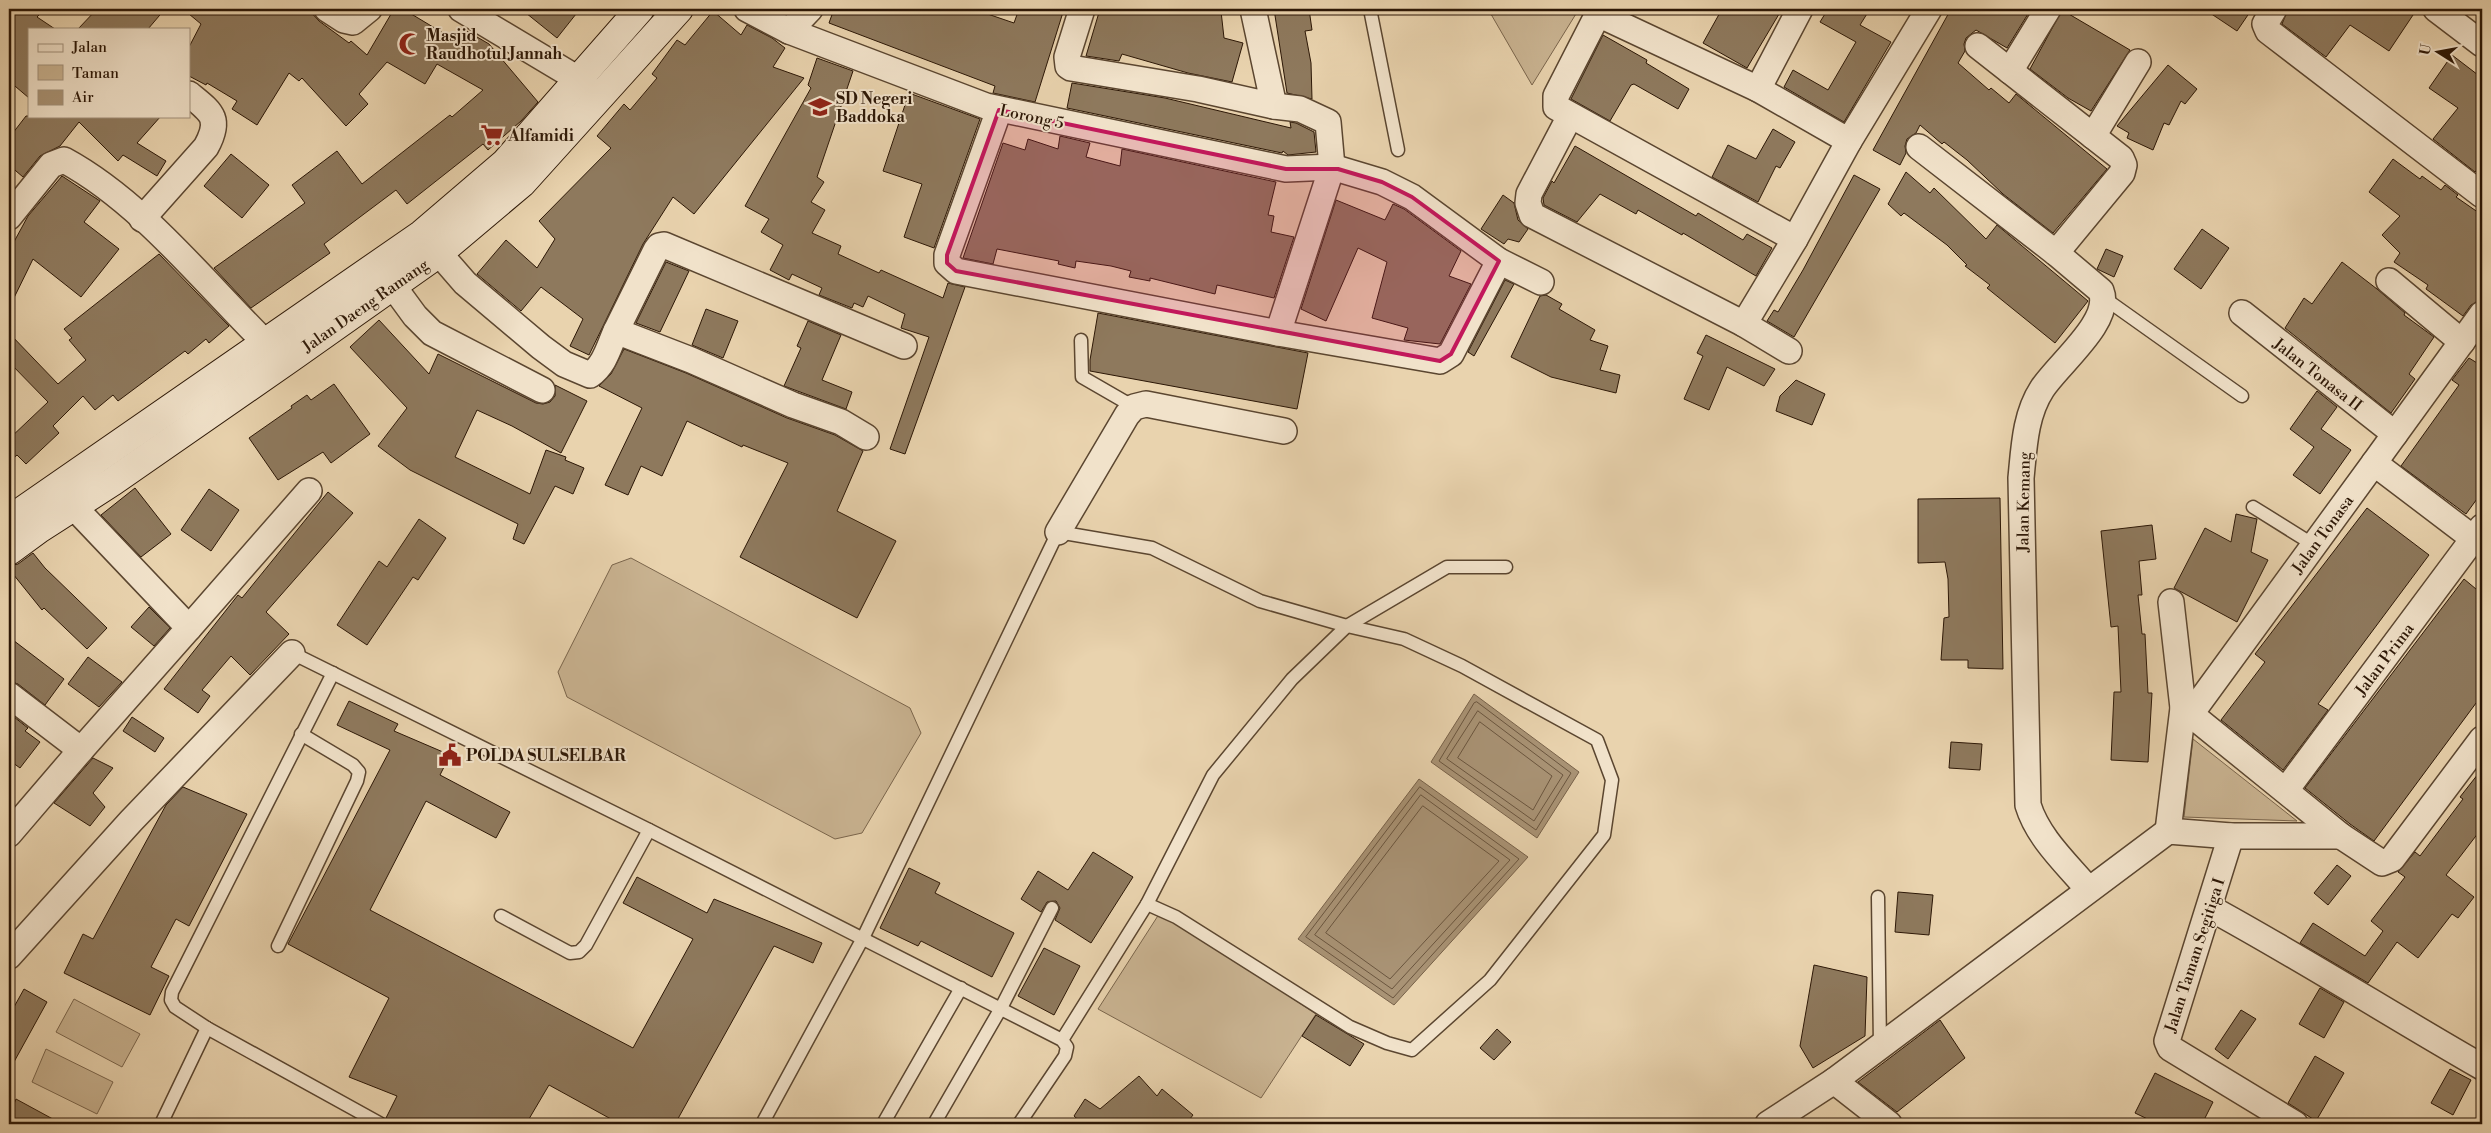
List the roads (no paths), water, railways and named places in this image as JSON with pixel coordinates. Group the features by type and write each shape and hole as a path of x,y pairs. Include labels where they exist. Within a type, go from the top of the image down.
{"main road":[{"name":"Jalan Daeng Ramang","path":"9,552 73,506 112,482 286,362 393,286 430,243 505,163 640,9"},
{"name":"Jalan Daeng Ramang","path":"9,520 264,342 430,243 522,183 679,9"}],"street":[{"path":"328,9 344,20 353,22 369,9"},
{"path":"461,9 578,79 599,98"},
{"name":"Lorong 5","path":"748,9 789,31 998,110 1286,168 1332,167 1382,182 1412,197 1500,261 1542,282"},
{"path":"789,31 810,9"},
{"path":"1082,9 1067,57 1068,66 1071,68 1198,88 1274,106 1300,110 1315,114 1328,122 1332,167 1278,333"},
{"path":"1253,9 1274,106"},
{"path":"1758,89 1800,9"},
{"path":"1744,324 1795,239 1848,141 1929,9"},
{"path":"2010,71 2048,9"},
{"path":"2274,9 2265,24 2268,31 2482,195"},
{"path":"2436,9 2482,44"},
{"path":"1795,239 1558,109 1555,100 1598,11 1758,89 1848,141"},
{"path":"1978,46 2121,158 2124,166 2122,173 2056,253"},
{"path":"2094,136 2138,62"},
{"path":"142,219 206,147 213,134 214,118 208,110 190,95"},
{"path":"998,110 947,255 947,263 950,268 956,271 1278,333 1433,360 1445,360 1451,354 1500,261"},
{"path":"1570,116 1530,194 1528,203 1532,215 1744,324 1789,351"},
{"path":"1919,147 2056,253 2101,291 2104,298"},
{"path":"9,217 51,165 64,160 99,182 142,219 286,362"},
{"path":"430,243 465,283 541,347 564,364 590,375 602,363 656,250 659,246 664,245 904,346"},
{"path":"2389,281 2462,342"},
{"path":"393,286 415,316 432,333 542,390"},
{"name":"Jalan Kemang","path":"2088,889 2044,836 2032,819 2028,805 2021,478 2025,438 2031,413 2042,389 2096,323 2103,309 2104,298"},
{"name":"Jalan Tonasa II","path":"2242,313 2395,434"},
{"name":"Jalan Tonasa","path":"2187,712 2314,545 2482,314"},
{"path":"616,331 691,360 793,405 841,422 866,437"},
{"path":"1058,532 1126,416 1134,407 1146,404 1284,431"},
{"path":"2374,464 2479,537"},
{"path":"9,834 308,491"},
{"path":"73,506 189,628"},
{"name":"Jalan Prima","path":"2286,790 2479,537"},
{"path":"2168,831 2187,712 2171,602"},
{"path":"9,956 131,821 292,654"},
{"path":"9,696 81,750"},
{"path":"2187,712 2341,836 2382,863 2392,859 2482,739"},
{"path":"1768,1124 1834,1081 2088,889 2168,831 2231,836 2341,836"},
{"name":"Jalan Taman Segitiga I","path":"2231,836 2210,908 2168,1036 2168,1045 2295,1124"},
{"path":"2210,908 2281,947 2408,1025 2482,1067"},
{"path":"1834,1081 1889,1124"}],"lane":[{"path":"1370,9 1398,150"},
{"path":"2104,298 2242,396"},
{"path":"1081,340 1082,377 1134,407"},
{"path":"2253,507 2314,545"},
{"path":"762,1124 863,938 1058,532 1152,548 1260,601 1347,626 1404,639 1462,666 1597,740 1612,780 1604,835 1490,980 1412,1050 1387,1043 1350,1028 1176,917 1147,904"},
{"path":"1062,1040 1147,904 1213,775 1292,679 1347,626 1447,567 1506,567"},
{"path":"292,654 649,830 1062,1040 1067,1047 1065,1056 1019,1124"},
{"path":"333,673 172,992 171,1000 175,1007 207,1028 381,1124"},
{"path":"278,946 358,781 359,772 353,765 301,734"},
{"path":"501,916 570,953 580,952 586,945 649,830"},
{"path":"1878,896 1880,1046"},
{"path":"934,1124 1002,1008 1052,908"},
{"path":"883,1124 961,988"},
{"path":"161,1124 207,1028"}],"water":[{"path":"1474,694 1579,772 1537,838 1431,762"},
{"path":"1419,779 1528,857 1394,1005 1298,939"}],"place":[{"name":"Masjid Raudhotul Jannah","path":"410,44"},
{"name":"SD Negeri Baddoka","path":"820,107"},
{"name":"Alfamidi","path":"492,135"},
{"name":"POLDA SULSELBAR","path":"450,755"}]}
